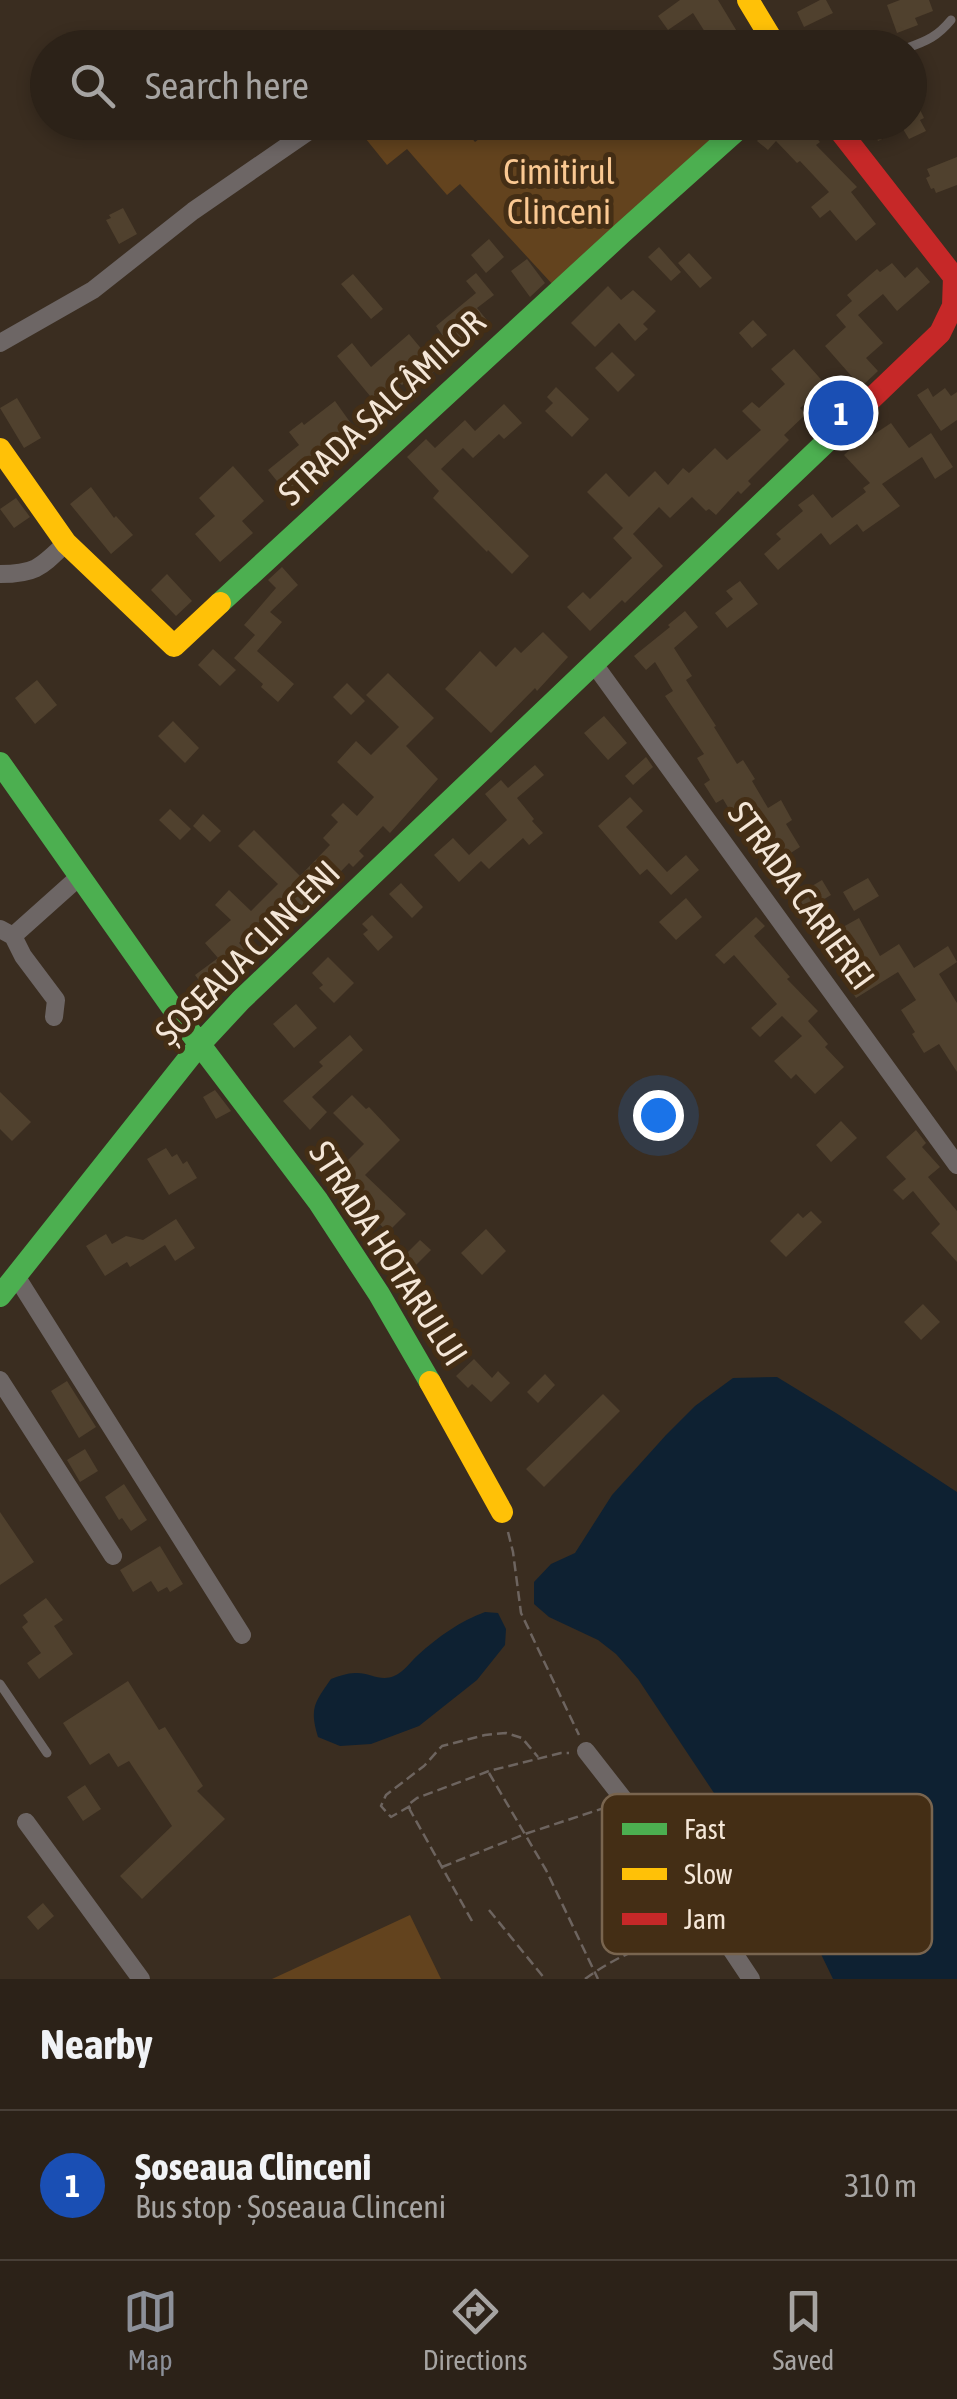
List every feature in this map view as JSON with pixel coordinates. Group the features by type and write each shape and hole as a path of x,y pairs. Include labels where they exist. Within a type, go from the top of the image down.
{"street":[{"path":"748,0 767,30"},
{"path":"0,343 93,290 193,211 296,140"},
{"name":"STRADA SALCÂMILOR","path":"66,544 174,646 726,140"},
{"path":"847,140 955,275 956,306"},
{"name":"ȘOSEAUA CLINCENI","path":"0,1296 200,1044 241,1000 940,333 956,306"},
{"path":"0,449 66,544 41,567 24,574 0,574"},
{"name":"STRADA CARIEREI","path":"594,664 957,1165"},
{"name":"STRADA HOTARULUI","path":"0,764 334,1225 439,1394 502,1512"},
{"path":"54,1017 56,1000 6,933 79,877"},
{"path":"16,1276 242,1635"},
{"path":"0,1380 114,1556"},
{"path":"580,1754 614,1794"},
{"path":"26,1822 141,1979"},
{"path":"734,1954 752,1979"}],"lane":[{"path":"927,41 939,35 951,20"},
{"path":"0,1684 47,1753"}],"path":[{"path":"502,1512 513,1552 521,1613 580,1754"},
{"path":"539,1758 522,1738 506,1733 442,1746 424,1766 386,1795 381,1806 390,1818 410,1806 412,1800 488,1771 568,1751 580,1754"},
{"path":"488,1771 546,1870 598,1979"},
{"path":"410,1806 472,1921"},
{"path":"442,1868 525,1834 602,1809"},
{"path":"489,1910 545,1979"},
{"path":"585,1979 626,1954"}],"green space":[{"name":"Cimitirul Clinceni","path":"367,140 720,140 554,286 460,184 447,195 407,149 387,165"},
{"path":"410,1915 441,1979 272,1979"}],"water":[{"path":"777,1377 957,1492 957,1979 833,1979 821,1954 932,1954 932,1794 715,1794 638,1679 616,1654 598,1640 549,1617 534,1604 534,1582 551,1564 575,1553 612,1495 666,1435 695,1406 733,1378"},
{"path":"485,1612 498,1613 506,1629 505,1645 477,1680 419,1726 371,1744 340,1746 318,1737 315,1706 331,1679 352,1673 394,1676 441,1636"}],"building":[{"path":"680,0 718,0 736,30 704,30 693,13 668,30 658,16"},
{"path":"826,0 833,13 804,27 797,12"},
{"path":"900,0 929,0 933,11 915,18 918,25 896,30 887,5"},
{"path":"818,140 816,145 857,187 851,192 876,224 856,241 830,210 820,218 811,207 829,192 776,141 768,150 757,141"},
{"path":"957,157 957,185 936,193 926,178 930,176 927,169"},
{"path":"123,208 137,234 119,244 106,220"},
{"path":"489,239 504,257 486,273 471,255"},
{"path":"659,247 681,272 671,281 648,257"},
{"path":"689,253 712,278 700,288 678,263"},
{"path":"527,259 545,283 530,297 511,271"},
{"path":"892,263 905,278 917,267 930,282 897,311 883,294 858,315 883,343 866,358 878,371 861,387 825,346 846,327 836,315 852,301 847,295 877,269 880,272"},
{"path":"476,273 494,295 477,308 491,325 426,378 420,370 375,402 337,356 352,343 371,367 409,334 424,352 443,336 436,326 476,293 466,281"},
{"path":"353,274 383,309 371,319 341,284"},
{"path":"608,286 621,300 633,290 656,311 643,324 648,329 635,341 619,323 595,347 571,323"},
{"path":"753,320 767,335 752,348 739,333"},
{"path":"794,349 826,385 800,408 806,414 784,435 789,440 748,481 751,484 741,494 738,491 716,515 692,497 670,518 659,507 633,534 663,566 590,631 567,607 583,592 590,599 632,558 613,538 623,528 587,492 606,473 629,497 655,471 668,485 683,468 689,473 715,448 727,460 761,430 742,411 752,402 759,408 785,384 771,369"},
{"path":"612,352 635,375 618,392 595,368"},
{"path":"556,387 589,419 572,437 545,411 553,403 547,397"},
{"path":"928,388 933,397 945,388 951,396 957,392 957,420 941,431 917,395"},
{"path":"17,398 41,438 24,448 0,408"},
{"path":"335,401 355,429 325,452 332,459 305,480 311,488 294,502 268,470 299,445 289,432"},
{"path":"504,404 522,423 504,439 499,434 473,458 463,448 441,469 529,556 512,574 433,498 439,491 407,457 426,439 435,448 465,420 475,431"},
{"path":"891,423 909,448 931,433 953,467 935,479 922,457 882,484 900,506 863,532 857,524 830,545 821,533 778,570 764,554 781,539 776,534 803,511 798,505 813,494 832,518 866,492 863,488 870,483 844,455 862,438 864,441"},
{"path":"233,466 264,501 242,521 253,533 220,562 195,534 215,516 199,498"},
{"path":"91,487 114,518 133,535 111,554 70,504"},
{"path":"16,498 30,517 14,528 0,509"},
{"path":"282,567 298,585 270,612 282,622 257,651 294,684 278,702 234,658 255,635 244,625 276,588 268,580"},
{"path":"167,574 192,601 176,616 151,590"},
{"path":"740,581 758,604 727,628 715,613 733,599 726,591"},
{"path":"685,611 698,627 674,648 692,676 686,680 737,764 743,760 768,808 781,800 792,820 786,824 800,847 766,869 758,856 770,849 748,813 736,821 723,799 716,803 704,784 710,780 697,758 704,754 665,696 673,691 655,662 646,670 634,656"},
{"path":"543,632 568,657 491,733 445,689 480,651 496,667 515,647 521,653"},
{"path":"213,649 236,670 220,686 198,665"},
{"path":"388,673 434,718 406,746 438,779 390,833 383,826 359,851 364,856 353,867 349,863 319,894 323,898 309,913 300,904 279,925 268,913 239,943 245,949 203,986 195,975 218,958 205,943 231,920 215,905 229,890 251,911 278,884 238,846 254,830 300,876 330,845 323,838 338,822 331,815 343,803 357,816 374,797 337,762 356,741 371,755 399,727 366,695"},
{"path":"37,680 57,705 35,724 15,698"},
{"path":"347,683 365,701 351,715 333,697"},
{"path":"604,716 627,743 608,760 584,733"},
{"path":"173,721 199,748 185,763 158,736"},
{"path":"646,757 653,767 633,785 625,776"},
{"path":"535,765 544,775 517,798 543,833 529,845 523,838 489,869 481,861 459,882 434,855 453,838 469,855 507,820 485,794 501,780 508,788"},
{"path":"630,797 643,811 626,827 667,872 686,855 699,870 671,895 647,869 640,875 598,826"},
{"path":"170,809 191,829 180,840 159,820"},
{"path":"203,814 221,831 210,842 193,826"},
{"path":"868,878 879,896 854,911 843,892"},
{"path":"822,880 831,895 806,910 797,895"},
{"path":"401,883 423,907 412,918 389,894"},
{"path":"686,898 702,917 676,940 659,922"},
{"path":"372,915 393,937 378,951 363,934 368,930 362,924"},
{"path":"756,917 765,926 754,936 818,1011 808,1021 844,1067 815,1094 796,1074 791,1079 774,1061 802,1036 782,1016 760,1037 751,1028 777,1004 734,955 724,964 715,955"},
{"path":"859,918 880,956 899,944 914,968 948,946 957,962 939,974 957,1003 957,1072 939,1044 924,1053 912,1034 915,1032 901,1010 916,1000 898,972 856,998 825,937"},
{"path":"328,957 354,983 334,1003 319,988 323,985 312,973"},
{"path":"296,1004 317,1028 294,1048 273,1024"},
{"path":"350,1035 363,1050 312,1097 327,1112 310,1130 283,1101 323,1066 319,1062"},
{"path":"215,1090 231,1111 216,1119 203,1097"},
{"path":"0,1092 31,1122 12,1141 0,1129"},
{"path":"352,1095 400,1140 365,1175 406,1214 388,1232 349,1195 352,1192 334,1174 364,1144 333,1113"},
{"path":"841,1121 857,1138 831,1162 816,1145"},
{"path":"916,1130 926,1143 922,1147 940,1167 928,1177 957,1211 957,1262 931,1233 940,1224 913,1191 903,1200 893,1190 906,1179 886,1157"},
{"path":"166,1148 172,1157 177,1154 183,1164 187,1161 197,1178 169,1195 147,1159"},
{"path":"811,1211 822,1222 786,1257 770,1241 798,1213 803,1218"},
{"path":"176,1219 195,1248 175,1261 165,1245 130,1267 127,1262 105,1276 86,1246 106,1234 112,1244 126,1236 143,1240"},
{"path":"486,1229 506,1251 482,1275 461,1253"},
{"path":"420,1240 431,1250 406,1275 396,1264"},
{"path":"923,1304 940,1322 921,1340 904,1322"},
{"path":"474,1359 492,1378 498,1371 510,1383 491,1402 472,1384 468,1388 456,1376"},
{"path":"545,1374 555,1385 538,1403 527,1392"},
{"path":"67,1381 96,1427 79,1438 51,1391"},
{"path":"603,1394 620,1411 544,1487 526,1469"},
{"path":"85,1449 98,1471 80,1482 67,1460"},
{"path":"124,1484 147,1520 131,1531 105,1497"},
{"path":"0,1512 34,1562 0,1585"},
{"path":"160,1546 183,1584 170,1592 167,1587 158,1592 151,1581 133,1592 120,1570"},
{"path":"46,1598 63,1620 54,1626 73,1654 39,1679 27,1663 41,1653 22,1627 28,1622 23,1615"},
{"path":"128,1681 159,1730 165,1727 203,1786 197,1791 225,1819 142,1899 120,1876 172,1826 129,1761 118,1767 109,1753 90,1765 63,1723"},
{"path":"85,1785 101,1809 83,1821 67,1797"},
{"path":"43,1903 54,1916 38,1930 27,1917"}],"traffic: fast":[{"path":"220,603 726,140"},
{"path":"0,1296 200,1044 241,1000 844,425"},
{"path":"0,763 176,1013 318,1201 430,1382"}],"traffic: slow":[{"path":"748,0 766,30"},
{"path":"0,449 66,543 174,646 220,603"},
{"path":"430,1382 502,1512"}],"traffic: jam":[{"path":"844,425 940,333 953,306 954,277 847,140"}],"place":[{"name":"Șoseaua Clinceni","path":"841,413"}]}
